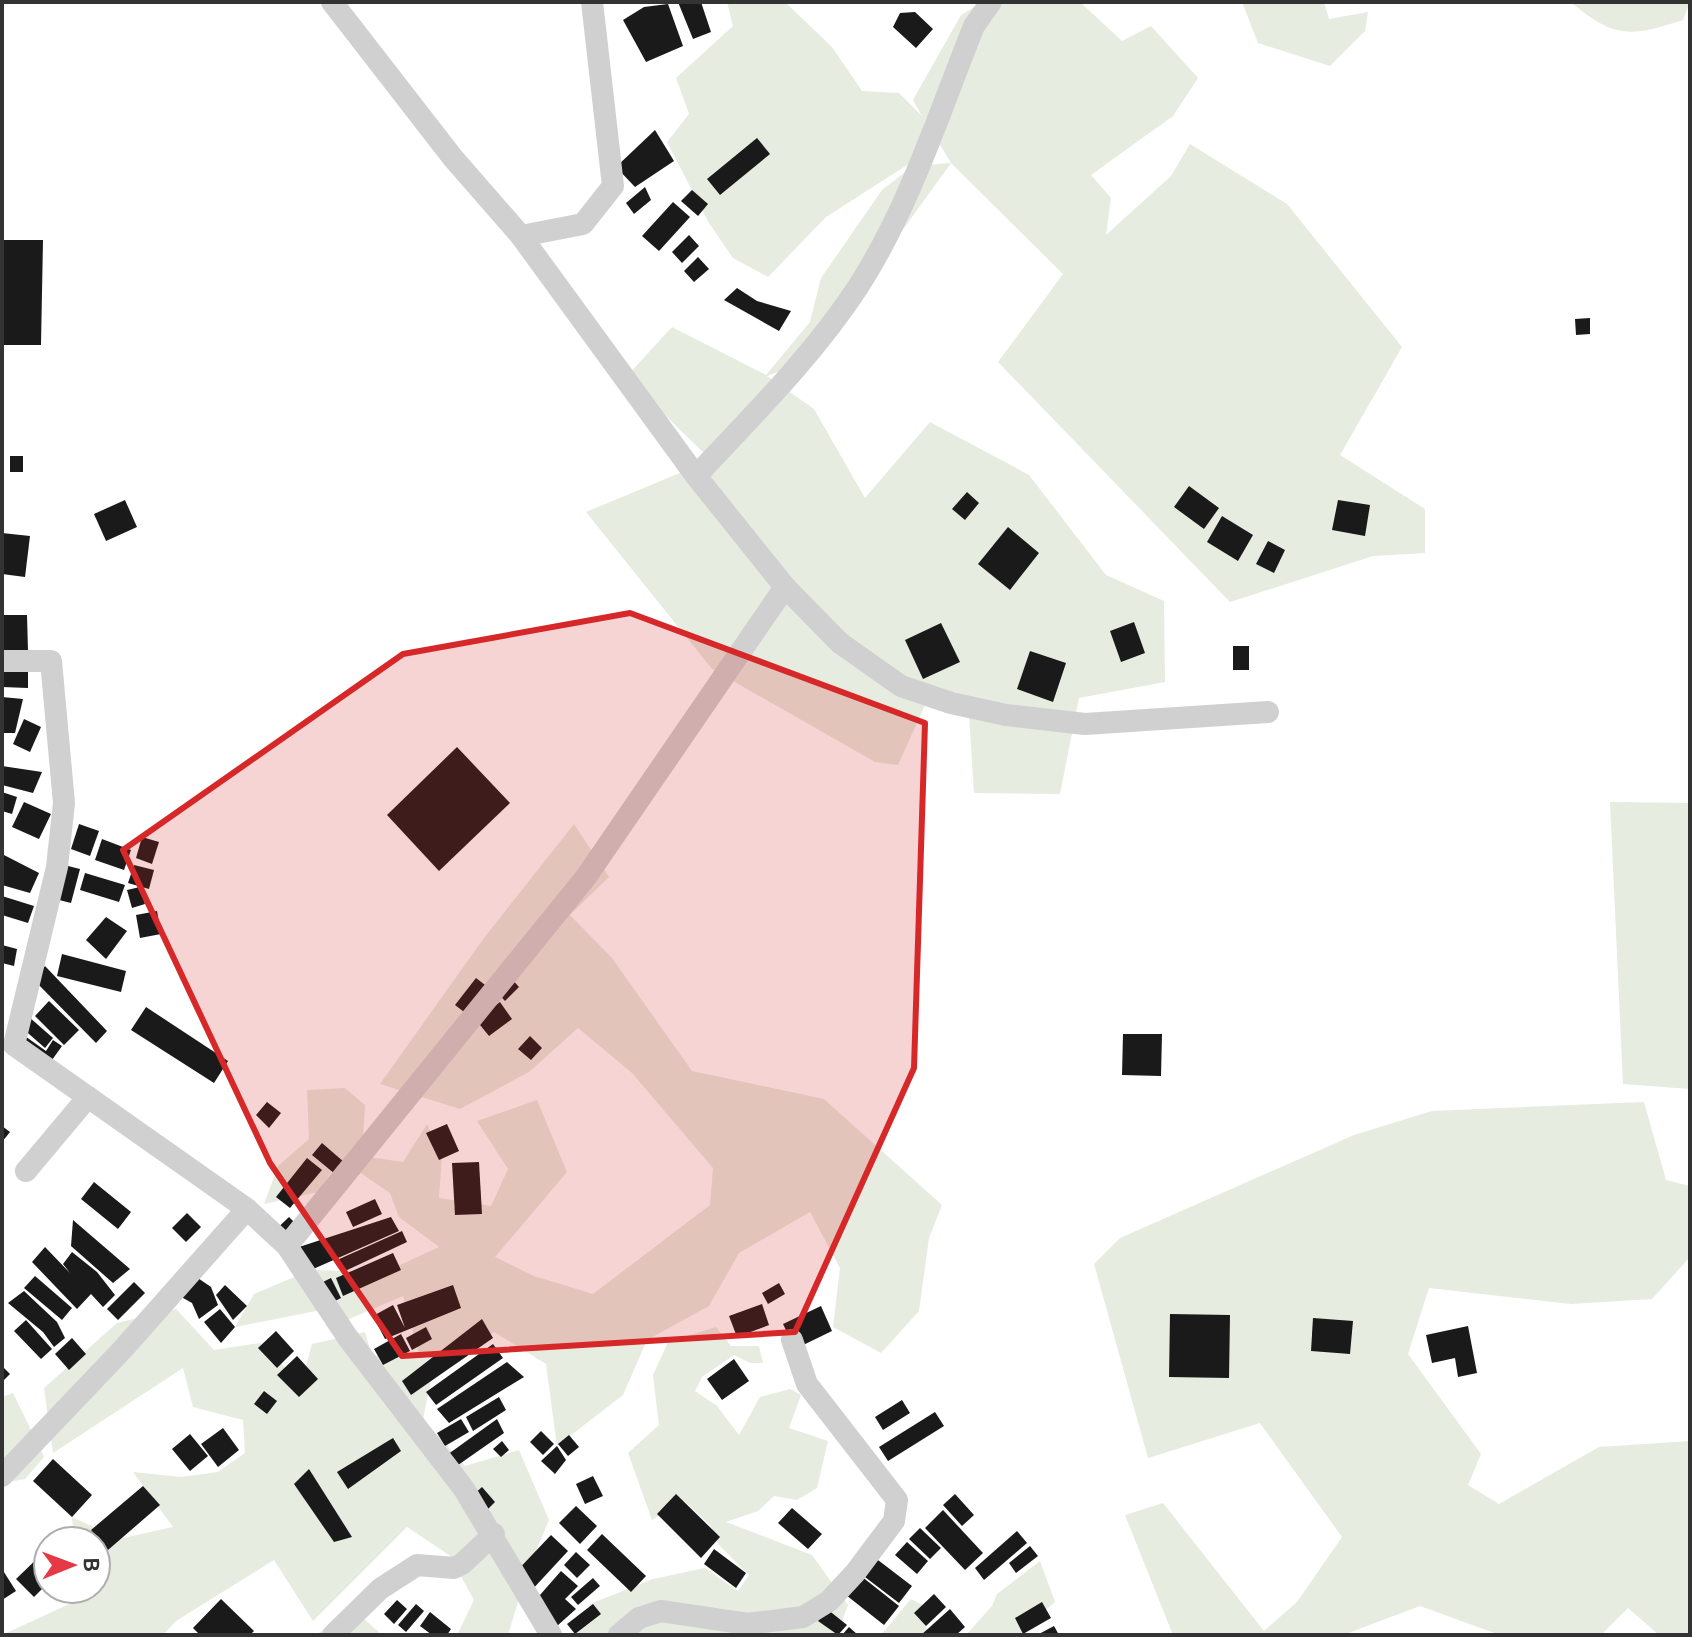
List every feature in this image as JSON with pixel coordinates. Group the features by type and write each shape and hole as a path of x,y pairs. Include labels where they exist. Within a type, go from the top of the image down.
{"street":[{"path":"332,2 453,158 521,236 696,476 785,587 840,643 901,686 951,703 1006,715 1085,724 1268,712"},
{"path":"521,236 583,224 613,186 592,2"},
{"path":"696,476 811,354 859,286 884,242 974,26 991,2"},
{"path":"287,1246 586,877 785,587"},
{"path":"2,661 51,661 64,803 57,867 8,1052 88,1097 247,1209 287,1246 348,1338 464,1489 494,1534 551,1635"},
{"path":"26,1171 88,1097"},
{"path":"2,1476 123,1349 247,1209"},
{"path":"619,1635 639,1618 661,1611 748,1624 803,1617 829,1601 894,1521 897,1500 807,1384 792,1340"},
{"path":"333,1635 392,1581 417,1565 454,1568 494,1534"}],"highlighted area":[{"path":"630,613 925,723 914,1068 795,1332 402,1356 270,1163 123,850 403,654"}],"shaded area":[{"path":"727,2 785,2 832,47 862,91 899,93 922,116 913,100 961,15 983,2 1080,2 1122,41 1151,26 1198,78 1173,116 1091,175 1111,198 1106,235 1171,176 1190,144 1287,204 1402,347 1340,455 1425,509 1425,553 1373,556 1230,602 998,362 1063,274 951,163 925,120 918,158 826,217 768,277 733,258 709,223 667,142 689,114 676,78 733,26"},
{"path":"1242,2 1324,2 1329,19 1368,12 1365,31 1330,66 1258,43"},
{"path":"1571,2 1690,2 1683,20 1636,32 1599,23"},
{"path":"951,163 824,339 793,366 767,376 814,409 865,498 930,422 1029,475 1106,575 1164,601 1165,682 1079,698 1060,794 974,793 969,714 926,703 898,765 875,762 712,669 586,512 711,460 626,377 672,327 766,375 810,322 821,278 882,190 913,166"},
{"path":"1610,802 1690,803 1690,1089 1623,1084"},
{"path":"574,824 609,877 570,915 612,958 692,1071 824,1099 942,1205 929,1238 919,1311 881,1353 833,1327 840,1268 810,1212 739,1253 709,1306 647,1340 623,1395 557,1446 546,1364 494,1332 433,1370 423,1419 465,1466 519,1450 549,1520 526,1575 508,1635 457,1635 474,1600 449,1555 407,1527 313,1621 274,1560 176,1621 163,1635 2,1635 67,1605 112,1605 112,1536 119,1539 173,1527 133,1472 181,1477 218,1472 245,1453 243,1420 193,1407 183,1368 53,1453 44,1388 117,1323 176,1309 214,1350 260,1343 284,1366 298,1396 312,1344 365,1332 372,1356 419,1353 403,1296 349,1319 316,1311 235,1327 254,1294 311,1270 385,1272 439,1247 399,1217 390,1193 340,1159 318,1192 264,1204 278,1166 309,1139 307,1090 345,1088 365,1105 362,1156 403,1162 427,1124 442,1156 439,1198 491,1206 508,1169 477,1121 537,1100 567,1172 495,1257 534,1276 593,1294 710,1205 713,1168 632,1073 578,1028 529,1072 460,1109 380,1084 484,938"},
{"path":"1644,1102 1666,1180 1690,1186 1690,1257 1652,1299 1571,1304 1429,1288 1408,1354 1481,1454 1468,1485 1499,1504 1599,1447 1690,1441 1690,1635 1659,1635 1628,1608 1601,1635 1500,1635 1420,1606 1343,1635 1173,1635 1125,1515 1163,1503 1264,1631 1297,1602 1342,1537 1260,1423 1148,1458 1094,1264 1120,1238 1354,1135 1432,1111"},
{"path":"716,1327 731,1346 759,1346 763,1363 750,1363 734,1355 702,1377 695,1391 717,1406 739,1435 760,1397 790,1389 801,1395 789,1428 828,1441 817,1488 797,1500 774,1496 758,1511 726,1522 812,1555 848,1605 837,1635 576,1635 590,1604 653,1579 705,1568 738,1591 749,1575 718,1544 711,1526 684,1501 652,1520 628,1453 659,1425 653,1375 668,1342"},
{"path":"13,1393 44,1457 25,1479 2,1483 2,1397"},
{"path":"72,1517 89,1525 73,1525"},
{"path":"1040,1561 1055,1602 1023,1629 1028,1635 966,1635 992,1606 997,1594"},
{"path":"911,1599 927,1607 920,1616 930,1635 881,1635"},
{"path":"353,1609 382,1635 316,1635"}],"building":[{"path":"678,2 701,2 711,32 693,39"},
{"path":"668,4 683,46 646,62 623,20 644,7"},
{"path":"915,12 933,29 916,48 893,27 900,13"},
{"path":"655,130 674,161 635,187 616,167"},
{"path":"757,138 770,154 720,195 707,179"},
{"path":"645,187 651,200 634,214 626,203"},
{"path":"692,190 708,204 698,216 681,201"},
{"path":"673,202 690,217 659,251 642,236"},
{"path":"689,235 699,246 682,263 672,252"},
{"path":"2,240 43,240 41,345 2,345"},
{"path":"698,257 709,269 694,282 684,271"},
{"path":"737,288 757,301 791,311 779,331 724,300"},
{"path":"1590,318 1590,334 1576,335 1575,319"},
{"path":"10,456 23,456 23,472 10,472"},
{"path":"1189,486 1219,508 1204,529 1174,507"},
{"path":"967,492 979,503 965,520 952,509"},
{"path":"125,500 137,527 106,541 94,514"},
{"path":"1338,500 1370,505 1365,536 1332,530"},
{"path":"1222,516 1253,535 1238,561 1207,542"},
{"path":"1008,527 1039,553 1010,590 978,564"},
{"path":"2,533 30,536 25,577 2,574"},
{"path":"1268,541 1285,550 1274,573 1256,564"},
{"path":"2,615 27,615 28,651 2,652"},
{"path":"1134,622 1145,653 1121,662 1110,631"},
{"path":"941,623 960,662 923,679 905,640"},
{"path":"1233,646 1249,646 1249,670 1233,670"},
{"path":"1030,651 1066,663 1053,702 1017,689"},
{"path":"2,668 28,669 28,688 2,687"},
{"path":"2,697 23,699 15,733 2,733"},
{"path":"24,719 41,727 30,752 13,744"},
{"path":"457,747 510,803 439,871 387,815"},
{"path":"2,766 42,772 33,793 2,785"},
{"path":"2,792 17,797 12,814 2,811"},
{"path":"24,802 51,814 39,839 12,827"},
{"path":"79,824 99,831 90,856 71,849"},
{"path":"142,837 159,842 152,864 136,858"},
{"path":"102,839 131,850 124,870 95,860"},
{"path":"2,854 39,873 30,893 2,885"},
{"path":"64,865 80,869 71,903 55,899"},
{"path":"134,865 154,870 149,889 128,883"},
{"path":"85,873 125,885 119,902 80,890"},
{"path":"140,887 145,904 132,908 127,890"},
{"path":"2,896 34,906 28,923 2,915"},
{"path":"157,911 161,934 140,938 136,915"},
{"path":"106,917 127,931 106,959 86,940"},
{"path":"2,945 17,949 14,966 2,963"},
{"path":"62,954 126,971 121,992 57,976"},
{"path":"45,966 107,1031 96,1043 34,980"},
{"path":"510,977 519,987 505,1001 496,991"},
{"path":"476,978 489,988 468,1015 455,1005"},
{"path":"49,1001 79,1030 64,1045 35,1016"},
{"path":"500,1002 512,1019 489,1036 476,1020"},
{"path":"146,1007 228,1061 214,1083 131,1030"},
{"path":"29,1017 53,1038 45,1048 21,1027"},
{"path":"22,1034 46,1051 53,1040 62,1046 47,1067 14,1045"},
{"path":"1123,1034 1162,1034 1161,1076 1122,1075"},
{"path":"530,1036 542,1048 531,1060 518,1049"},
{"path":"267,1102 281,1113 269,1128 256,1115"},
{"path":"447,1124 459,1151 439,1160 426,1133"},
{"path":"2,1126 10,1132 2,1142"},
{"path":"322,1143 344,1162 335,1174 312,1155"},
{"path":"307,1158 322,1170 290,1208 276,1197"},
{"path":"479,1162 482,1214 455,1215 452,1163"},
{"path":"94,1182 131,1212 118,1229 81,1199"},
{"path":"375,1199 382,1214 353,1227 346,1212"},
{"path":"187,1213 201,1227 186,1242 172,1228"},
{"path":"289,1217 300,1228 268,1237"},
{"path":"391,1217 399,1231 311,1270 296,1248"},
{"path":"73,1220 130,1269 113,1283 71,1246"},
{"path":"402,1231 407,1242 343,1272 337,1260"},
{"path":"45,1247 70,1273 63,1264 72,1252 97,1272 115,1295 103,1307 91,1294 77,1309 32,1262"},
{"path":"393,1253 401,1270 343,1296 336,1278"},
{"path":"192,1274 211,1287 218,1305 199,1319 192,1303 169,1290"},
{"path":"35,1276 72,1308 62,1320 24,1288"},
{"path":"331,1278 341,1298 321,1308 311,1288"},
{"path":"134,1282 145,1293 118,1320 107,1309"},
{"path":"779,1283 785,1294 768,1304 762,1293"},
{"path":"225,1285 247,1306 233,1320 216,1295"},
{"path":"453,1285 461,1308 385,1339 373,1316 393,1305 405,1328 397,1305"},
{"path":"24,1291 57,1322 65,1338 54,1347 43,1332 8,1303"},
{"path":"762,1304 769,1325 737,1337 729,1316"},
{"path":"821,1306 832,1331 795,1349 783,1324"},
{"path":"220,1309 235,1327 221,1343 204,1322"},
{"path":"1170,1314 1230,1315 1229,1378 1169,1377"},
{"path":"1313,1318 1353,1321 1350,1354 1311,1351"},
{"path":"482,1319 493,1338 411,1395 402,1381"},
{"path":"26,1320 52,1349 41,1359 14,1331"},
{"path":"1468,1326 1477,1373 1458,1377 1455,1358 1432,1363 1426,1335"},
{"path":"426,1327 432,1339 412,1350 406,1338"},
{"path":"276,1331 294,1351 277,1368 258,1348"},
{"path":"401,1334 410,1351 383,1365 374,1349"},
{"path":"72,1338 86,1354 69,1370 55,1354"},
{"path":"493,1344 503,1358 436,1405 426,1392"},
{"path":"297,1356 318,1379 299,1397 277,1375"},
{"path":"734,1359 749,1381 722,1400 707,1379"},
{"path":"507,1362 524,1377 449,1423 437,1409"},
{"path":"2,1366 10,1374 2,1382"},
{"path":"264,1391 277,1401 267,1414 254,1404"},
{"path":"499,1397 506,1410 473,1431 466,1417"},
{"path":"902,1400 910,1413 883,1430 875,1417"},
{"path":"935,1412 944,1426 888,1461 879,1447"},
{"path":"461,1419 469,1432 445,1446 437,1433"},
{"path":"497,1419 504,1433 448,1472 440,1460"},
{"path":"223,1428 239,1450 218,1467 201,1444"},
{"path":"541,1431 554,1444 543,1455 530,1442"},
{"path":"190,1434 208,1456 190,1471 172,1449"},
{"path":"569,1435 579,1447 568,1456 558,1444"},
{"path":"393,1438 401,1451 348,1489 337,1472"},
{"path":"502,1441 509,1450 501,1457 493,1449"},
{"path":"557,1446 566,1460 555,1474 541,1461"},
{"path":"53,1459 92,1495 72,1517 33,1481"},
{"path":"309,1469 352,1537 334,1542 294,1484"},
{"path":"593,1476 603,1496 585,1504 576,1484"},
{"path":"143,1486 160,1505 112,1547 112,1525 97,1525"},
{"path":"482,1487 495,1502 487,1510 473,1495"},
{"path":"676,1494 720,1537 701,1558 657,1514"},
{"path":"955,1494 974,1515 962,1526 943,1505"},
{"path":"576,1506 597,1526 580,1544 559,1523"},
{"path":"792,1508 822,1534 808,1549 778,1523"},
{"path":"943,1510 983,1553 965,1570 925,1528"},
{"path":"920,1528 941,1548 930,1559 909,1539"},
{"path":"1017,1531 1027,1543 984,1580 975,1568"},
{"path":"602,1534 646,1576 631,1592 587,1550"},
{"path":"551,1535 568,1551 530,1592 512,1576"},
{"path":"907,1542 928,1561 917,1574 895,1555"},
{"path":"1030,1546 1038,1556 1016,1573 1009,1563"},
{"path":"714,1549 746,1573 736,1588 704,1564"},
{"path":"576,1552 590,1565 577,1578 564,1565"},
{"path":"874,1557 912,1586 899,1603 861,1574"},
{"path":"32,1564 32,1595 16,1579"},
{"path":"2,1569 16,1591 2,1600"},
{"path":"561,1571 578,1586 565,1599 576,1609 557,1626 533,1603"},
{"path":"861,1576 899,1606 884,1625 846,1595"},
{"path":"593,1578 600,1586 578,1605 571,1597"},
{"path":"934,1594 946,1607 926,1626 914,1613"},
{"path":"221,1599 254,1631 250,1635 200,1635 193,1628"},
{"path":"397,1600 407,1609 394,1624 384,1614"},
{"path":"1042,1602 1051,1618 1023,1634 1015,1618"},
{"path":"416,1604 424,1611 406,1632 398,1625"},
{"path":"593,1604 601,1614 575,1634 567,1624"},
{"path":"827,1609 847,1625 838,1635 818,1621"},
{"path":"950,1609 965,1627 956,1635 921,1635"},
{"path":"430,1612 451,1629 447,1635 432,1635 420,1626"},
{"path":"1054,1626 1059,1635 1037,1635"},
{"path":"849,1627 858,1635 842,1635"}]}
